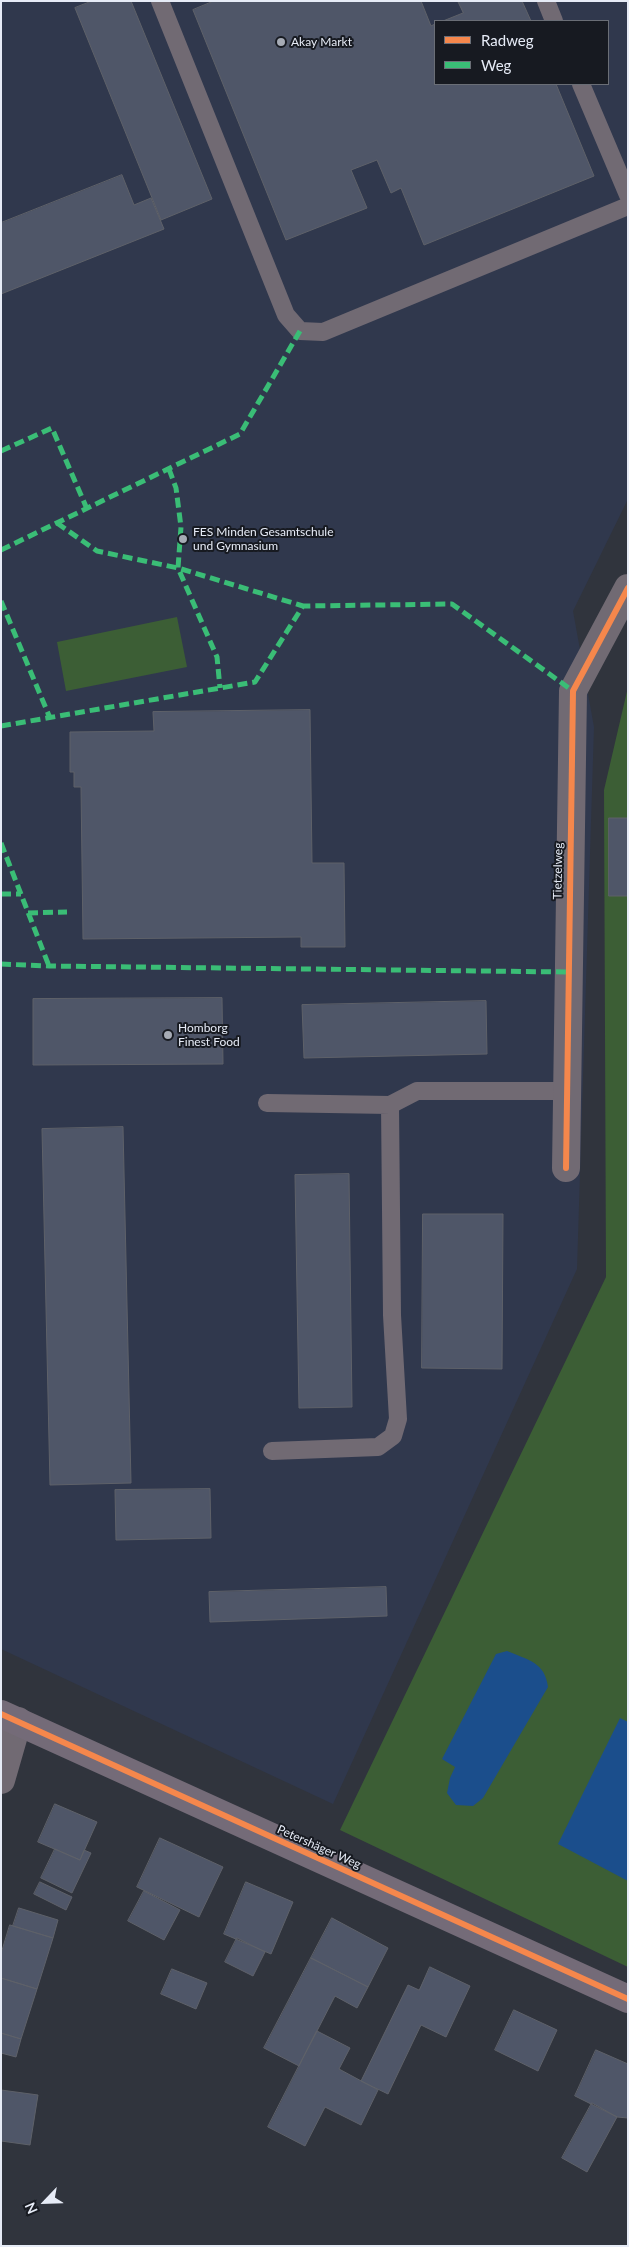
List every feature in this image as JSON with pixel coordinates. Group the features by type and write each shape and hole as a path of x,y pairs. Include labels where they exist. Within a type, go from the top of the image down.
{"street":[{"name":"Tietzelweg","path":"566,1168 573,691 628,588"},
{"path":"1,1780 10,1718"},
{"name":"Petershäger Weg","path":"10,1718 628,1999"}],"lane":[{"path":"160,1 286,315 300,331 323,332 628,206"},
{"path":"546,1 554,20"},
{"path":"581,85 628,195"},
{"path":"267,1103 390,1105 417,1091 566,1091"},
{"path":"272,1451 378,1447 393,1436 398,1419 392,1315 390,1105"}],"shaded area":[{"path":"1,1 628,1 628,499 573,611 594,727 577,1269 333,1804 1,1649"}],"green space":[{"path":"177,617 187,667 66,691 57,642"},
{"path":"628,687 628,1967 340,1830 606,1277 604,790"}],"water":[{"path":"507,1651 539,1667 543,1672 548,1687 483,1798 473,1806 456,1805 447,1793 450,1778 455,1767 442,1759 496,1654"},
{"path":"620,1718 628,1722 628,1881 558,1844"}],"building":[{"path":"92,1 131,1 212,199 161,220 75,8"},
{"path":"214,1 421,1 431,26 434,24 434,85 556,85 594,176 424,245 401,188 391,193 377,160 351,170 367,208 286,240 193,10"},
{"path":"458,1 522,1 531,20 446,20 463,13"},
{"path":"122,175 134,205 151,198 164,229 1,294 1,223"},
{"path":"310,710 312,863 344,863 345,947 301,947 301,937 83,939 81,787 74,787 74,772 70,772 70,732 154,731 153,712"},
{"path":"609,818 628,818 628,896 609,896"},
{"path":"222,998 223,1064 33,1065 33,999"},
{"path":"486,1001 487,1054 304,1058 302,1005"},
{"path":"123,1127 131,1483 50,1485 42,1129"},
{"path":"349,1174 352,1407 299,1408 295,1175"},
{"path":"423,1214 503,1214 502,1369 422,1368"},
{"path":"210,1489 211,1538 116,1540 115,1490"},
{"path":"386,1587 387,1616 210,1622 209,1592"},
{"path":"55,1804 97,1822 80,1860 38,1842"},
{"path":"160,1838 223,1867 199,1917 137,1887"},
{"path":"55,1849 80,1860 84,1850 91,1853 72,1893 41,1878"},
{"path":"40,1882 72,1897 66,1910 34,1894"},
{"path":"246,1882 293,1902 271,1954 224,1934"},
{"path":"144,1891 180,1910 164,1940 128,1921"},
{"path":"19,1908 58,1920 53,1938 13,1926"},
{"path":"332,1918 388,1948 368,1987 311,1958"},
{"path":"10,1925 53,1938 37,1989 1,1978 1,1954"},
{"path":"237,1938 265,1952 253,1976 225,1962"},
{"path":"311,1958 368,1987 357,2008 335,1996 299,2066 264,2048"},
{"path":"430,1967 470,1986 446,2037 421,2025 388,2094 361,2081 408,1985 419,1990"},
{"path":"172,1969 207,1983 196,2009 161,1994"},
{"path":"1,1978 37,1989 21,2039 1,2033"},
{"path":"514,2010 557,2030 538,2071 495,2050"},
{"path":"317,2031 350,2048 339,2069 378,2090 361,2125 325,2107 305,2146 268,2127"},
{"path":"1,2033 21,2039 16,2057 1,2053"},
{"path":"596,2050 628,2064 628,2118 617,2117 575,2096"},
{"path":"1,2090 38,2095 30,2145 1,2141"},
{"path":"592,2103 617,2117 587,2172 562,2158"}],"marked path":[{"path":"1,550 240,434 300,331"},
{"path":"1,451 52,428 87,509"},
{"path":"169,469 176,488 181,527 178,568 217,657 220,688"},
{"path":"57,523 97,551 178,568 303,606"},
{"path":"1,601 50,718"},
{"path":"1,726 255,682 303,606 452,604 573,691"},
{"path":"1,843 49,966"},
{"path":"1,894 21,894"},
{"path":"28,913 67,912"},
{"path":"1,964 568,972"}],"cycle path":[{"path":"566,1168 573,691 628,588"},
{"path":"1,1714 628,1999"}],"place":[{"name":"Akay Markt","path":"281,42"},
{"name":"FES Minden Gesamtschule und Gymnasium","path":"183,539"},
{"name":"Homborg Finest Food","path":"168,1035"}]}
